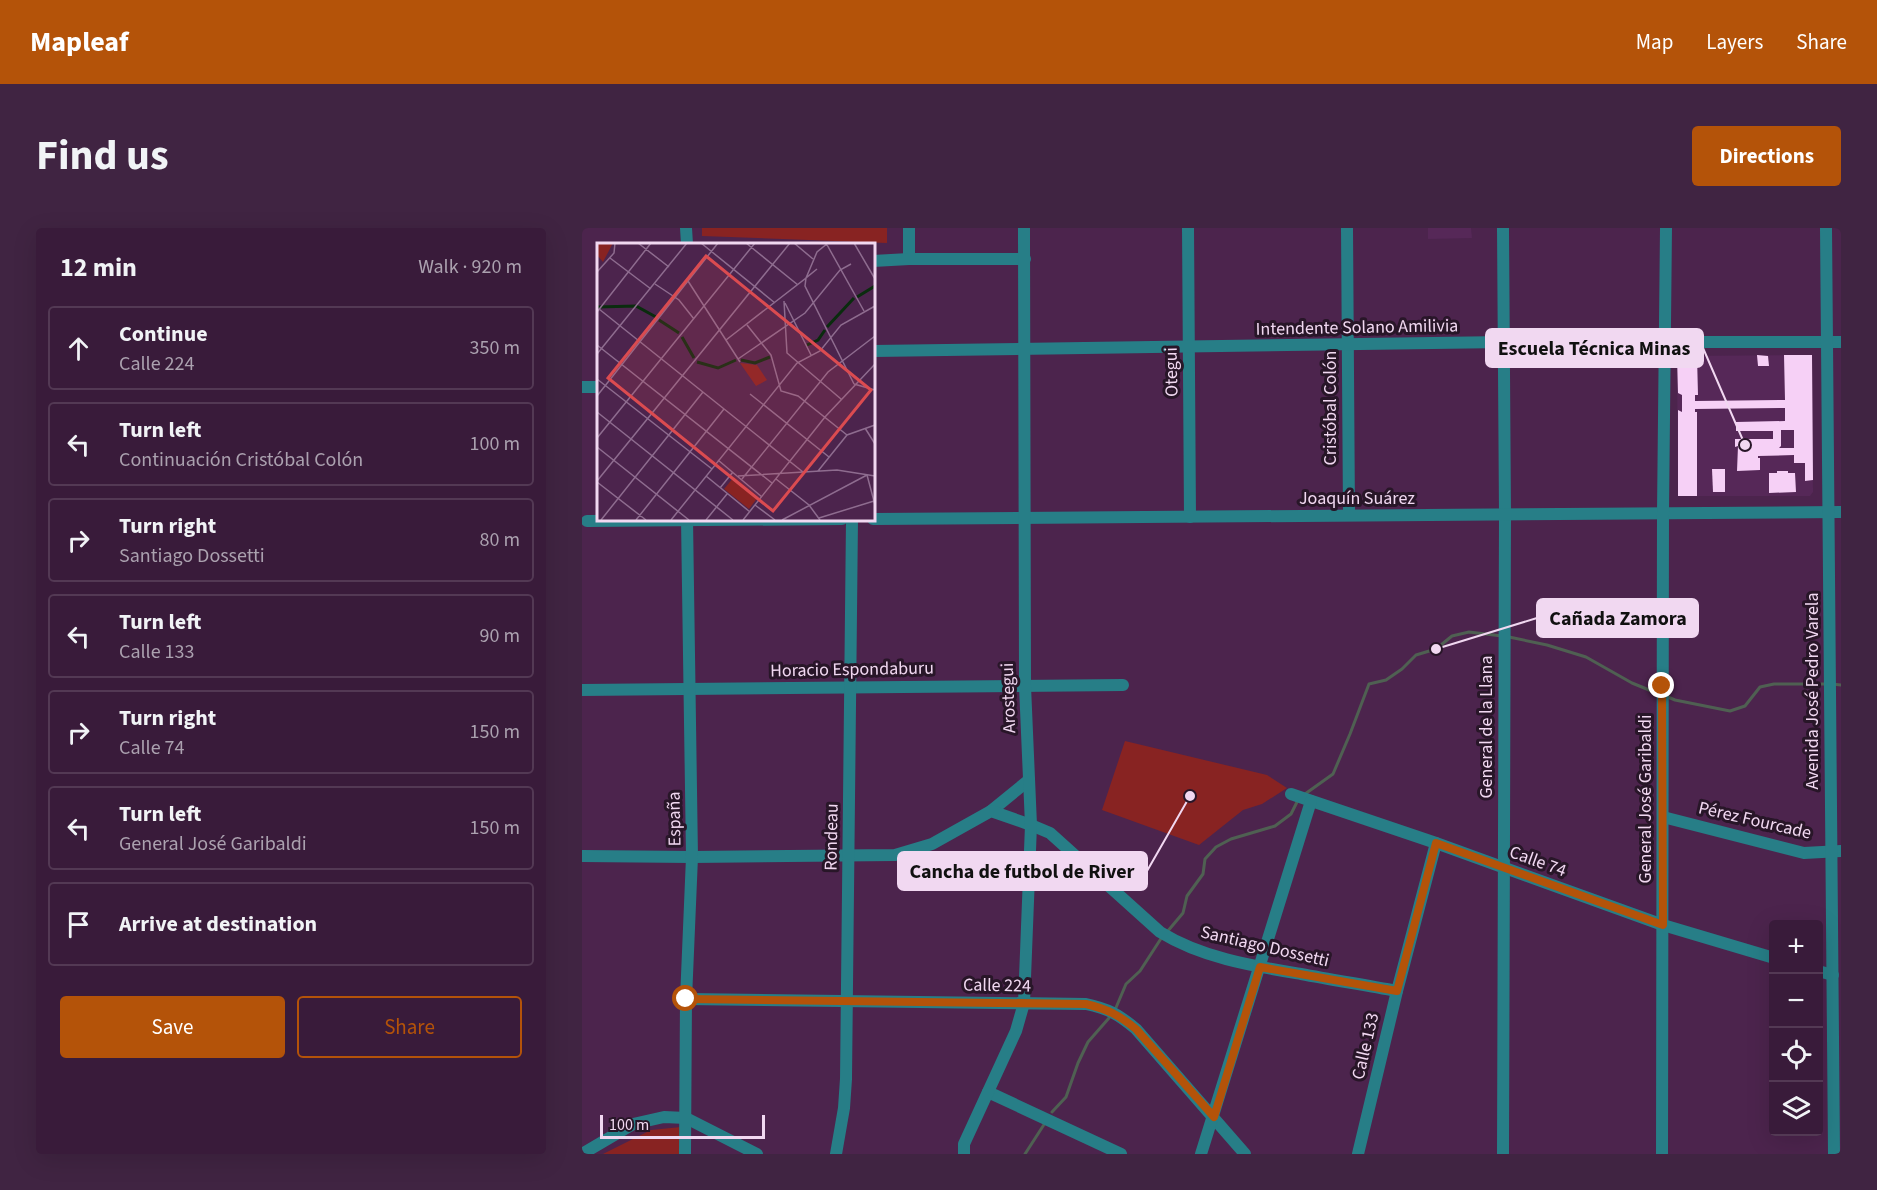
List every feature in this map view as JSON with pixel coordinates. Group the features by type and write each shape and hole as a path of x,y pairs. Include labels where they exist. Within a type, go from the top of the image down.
{"street":[{"path":"686,228 687,243"},
{"path":"909,228 909,259"},
{"name":"Arostegui","path":"964,1154 964,1144 1016,1031 1024,1003 1030,825 1025,686 1024,228"},
{"name":"Otegui","path":"1188,228 1190,517"},
{"name":"Cristóbal Colón","path":"1347,228 1349,516"},
{"name":"General de la Llana","path":"1503,228 1505,342 1503,1154"},
{"name":"General José Garibaldi","path":"1662,1154 1662,686 1666,228"},
{"name":"Avenida José Pedro Varela","path":"1826,228 1835,512 1831,675 1836,852 1833,975 1834,1154"},
{"path":"874,262 909,259 1025,259"},
{"name":"Intendente Solano Amilivia","path":"874,351 1505,342 1841,342"},
{"path":"585,523 597,512"},
{"name":"Joaquín Suárez","path":"874,519 1835,512"},
{"path":"585,523 687,520"},
{"name":"España","path":"685,1154 686,999 692,857 687,520"},
{"name":"Rondeau","path":"836,1154 844,1108 848,1000 852,520"},
{"name":"Horacio Espondaburu","path":"582,690 1123,685"},
{"path":"582,856 849,857 895,855 932,844 991,812 1029,780"},
{"name":"Calle 74","path":"1260,967 1302,798 1436,843 1663,925 1769,957"},
{"name":"Santiago Dossetti","path":"991,812 1050,834 1160,932 1193,949 1260,967 1397,991"},
{"name":"Pérez Fourcade","path":"1663,818 1804,853 1836,852"},
{"name":"Calle 133","path":"1358,1154 1397,991 1436,843"},
{"path":"1201,1154 1260,967"},
{"path":"1823,972 1833,975"},
{"name":"Calle 224","path":"686,999 1086,1004 1107,1009 1122,1017 1136,1029 1245,1154"},
{"path":"988,1092 1121,1154"},
{"path":"582,1154 633,1124 664,1117 686,1118 757,1154"}],"shaded area":[{"path":"702,228 887,228 887,243 702,236"},
{"path":"1428,228 1471,228 1472,238 1428,239"},
{"path":"1812,355 1813,492 1810,496 1678,496 1677,356"},
{"path":"1125,741 1267,775 1287,788 1262,804 1243,810 1199,845 1102,810"},
{"path":"681,1127 680,1154 603,1154 651,1130"}],"building":[{"path":"1757,355 1768,356 1769,366 1758,366"},
{"path":"1784,355 1812,355 1813,480 1805,481 1805,463 1794,463 1794,455 1758,456 1760,470 1737,471 1738,446 1735,447 1735,439 1773,439 1773,431 1736,431 1736,422 1785,421 1785,408 1695,409 1697,412 1697,496 1678,496 1678,410 1682,412 1682,395 1678,393 1677,356 1697,356 1698,395 1695,395 1695,401 1785,400","holes":["1781,430 1794,430 1794,448 1779,448"]},
{"path":"1712,469 1725,469 1725,492 1713,492"},
{"path":"1777,471 1795,473 1796,492 1769,493 1769,473 1777,473"}],"waterway":[{"path":"1305,794 1333,774 1369,684 1386,680 1416,655 1436,649 1452,636 1469,632 1502,636"},
{"path":"1509,637 1547,645 1586,657 1632,683 1659,694"},
{"path":"1668,697 1730,711 1745,706 1760,687 1774,684 1826,684"},
{"path":"1832,684 1841,685"},
{"path":"1167,932 1183,913 1187,896 1203,874 1205,859 1216,847 1231,839 1275,826 1291,814 1298,800"},
{"path":"1115,1010 1126,984 1140,971 1162,937"},
{"path":"1052,1112 1066,1097 1088,1042 1109,1018"},
{"path":"1025,1154 1045,1123"}],"place":[{"name":"Escuela Técnica Minas","path":"1745,445"},
{"name":"Cañada Zamora","path":"1436,649"},
{"name":"Cancha de futbol de River","path":"1190,796"}],"route":[{"path":"686,999 1086,1004 1107,1009 1122,1017 1136,1029 1214,1117 1260,967 1397,991 1436,843 1663,925 1662,686"}]}
